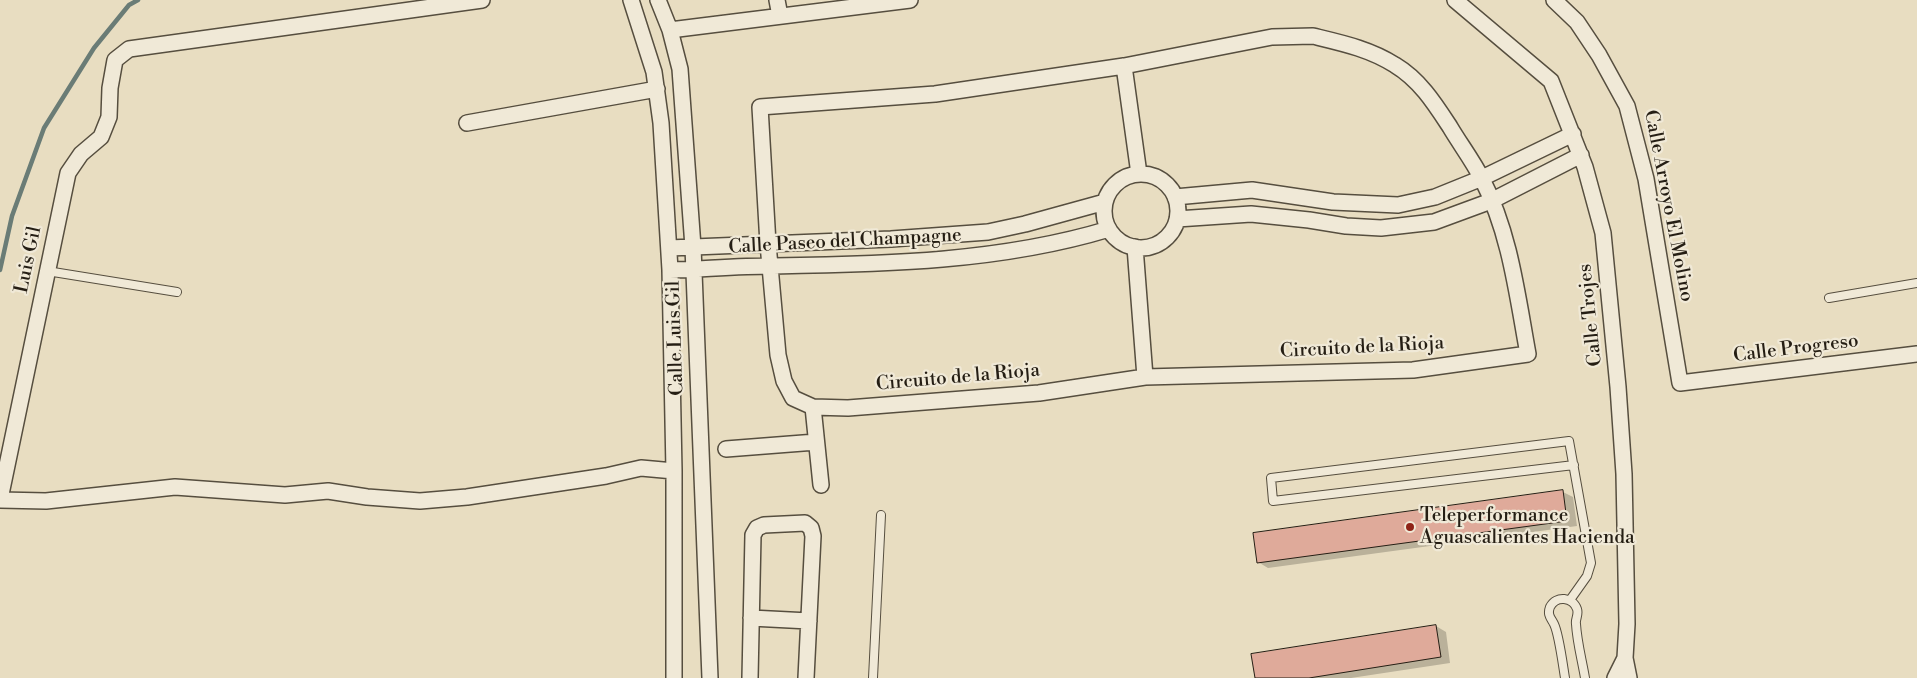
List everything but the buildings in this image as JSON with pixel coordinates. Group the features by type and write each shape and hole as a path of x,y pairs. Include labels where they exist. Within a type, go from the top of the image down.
{"street":[{"name":"Luis Gil","path":"0,500 68,173 81,154 101,137 109,117 110,88 115,60 129,49 482,0"},
{"name":"Calle Luis Gil","path":"631,0 654,72 657,89 669,248 674,471 674,678"},
{"name":"Calle Luis Gil","path":"658,0 670,30 680,69 693,247 710,678"},
{"path":"777,0 780,16"},
{"path":"670,30 910,0"},
{"name":"Calle Trojes","path":"1455,0 1551,81 1581,154 1603,233 1618,387 1624,474 1626,658 1629,678"},
{"name":"Calle Arroyo El Molino","path":"1560,2 1577,22 1600,55 1627,106 1646,179 1680,383"},
{"name":"Circuito de la Rioja","path":"1314,36 1349,44 1378,55 1397,66 1421,86 1482,178 1509,248 1528,354 1413,370 1145,376 1038,393 848,408 813,407 793,398 784,381 778,355 768,244 760,107 935,94 1124,66 1272,37 1314,36"},
{"path":"1124,66 1139,174"},
{"path":"467,123 657,89"},
{"path":"1175,196 1252,190 1333,202 1398,205 1436,197 1482,178 1573,134"},
{"path":"1177,219 1252,214 1346,226 1381,228 1434,222 1491,201 1581,154"},
{"path":"1150,175 1160,179 1175,196 1178,208 1177,219 1173,229 1162,241 1147,247 1135,247 1125,244 1116,238 1109,229 1104,211 1105,202 1117,182 1127,176 1150,175"},
{"name":"Calle Paseo del Champagne","path":"669,248 890,240 988,232 1105,202"},
{"name":"Calle Paseo del Champagne","path":"670,270 855,265 931,260 1037,246 1082,237 1109,229"},
{"path":"1135,247 1145,376"},
{"name":"Calle Progreso","path":"1680,383 1917,354"},
{"path":"813,407 821,485"},
{"path":"726,449 816,442"},
{"path":"0,500 46,501 174,487 285,495 328,491 366,497 420,501 485,495 606,476 641,468 674,471"},
{"path":"750,678 753,535 757,528 764,525 805,523 811,528 813,536 806,678"},
{"path":"751,618 809,621"},
{"path":"1615,678 1626,658"}],"lane":[{"path":"47,271 177,292"},
{"path":"1830,298 1917,283"},
{"path":"1570,600 1587,576 1591,563 1574,465 1569,441 1271,478 1273,501 1574,465"},
{"path":"873,678 881,515"},
{"path":"1565,678 1554,624 1549,616 1552,603 1561,599 1570,600 1574,603 1578,612 1576,621 1585,678"}],"waterway":[{"path":"0,270 12,216 44,128 94,48 129,5 138,0"}],"place":[{"name":"Teleperformance Aguascalientes Hacienda","path":"1410,527"}]}
